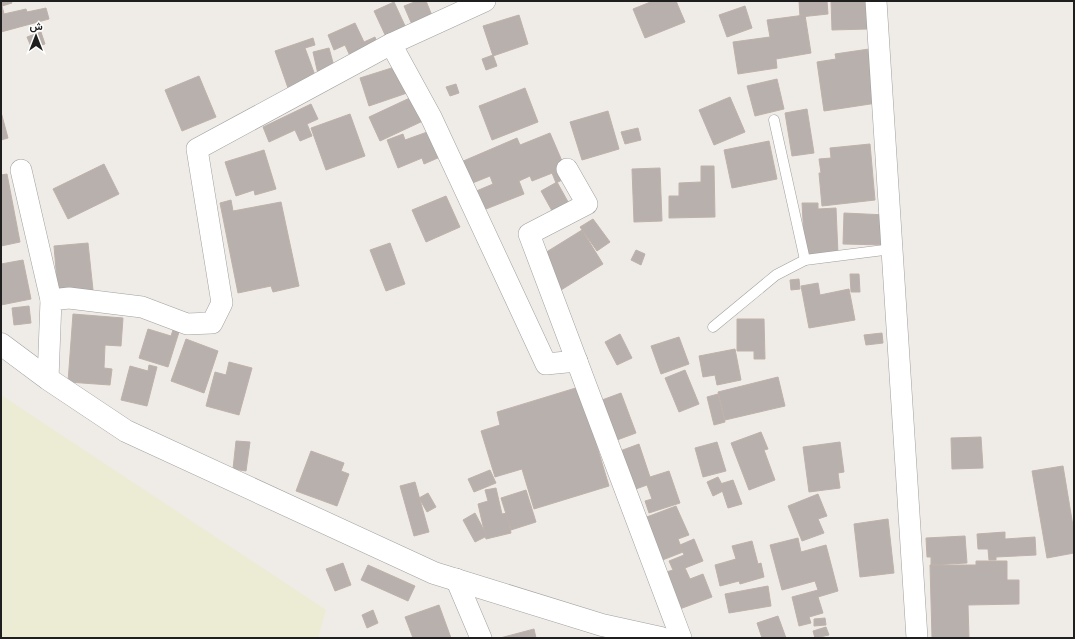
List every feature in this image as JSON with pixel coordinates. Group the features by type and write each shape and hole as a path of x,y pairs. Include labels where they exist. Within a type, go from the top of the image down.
{"street":[{"path":"51,300 68,298 142,307 187,324 212,323 222,303 197,148 391,44 485,1"},
{"path":"876,1 917,638"},
{"path":"391,44 431,117 546,364 577,361"},
{"path":"567,169 587,204 529,234 681,638"},
{"path":"21,170 51,300 48,379"},
{"path":"1,344 48,379 126,431 354,537 456,580 602,625 661,638"},
{"path":"456,580 481,638"}],"lane":[{"path":"774,120 805,260"},
{"path":"713,327 776,276 805,260 892,249"}],"green space":[{"path":"1,395 326,610 318,638 1,638"}],"building":[{"path":"1,1 11,1 12,3 2,6 4,14 26,9 27,12 46,8 49,19 1,32"},
{"path":"417,1 426,1 433,18 413,27 404,6"},
{"path":"653,1 676,1 685,22 645,38 633,9"},
{"path":"799,1 827,1 828,14 800,17"},
{"path":"831,1 867,1 868,29 832,30"},
{"path":"394,2 407,30 387,39 374,11"},
{"path":"745,6 752,28 727,37 719,15"},
{"path":"519,15 528,44 493,56 483,26"},
{"path":"805,15 811,53 776,59 777,68 738,74 733,42 770,37 767,20"},
{"path":"355,23 364,42 375,37 378,46 351,58 345,45 334,50 328,35"},
{"path":"41,32 45,44 32,49 27,37"},
{"path":"313,38 315,45 305,48 316,78 288,88 275,51"},
{"path":"329,48 335,70 318,74 313,52"},
{"path":"869,49 877,103 824,111 817,62 836,59 835,54"},
{"path":"493,55 497,66 486,70 482,59"},
{"path":"401,65 410,92 369,106 360,78"},
{"path":"199,76 216,117 182,131 165,90"},
{"path":"777,79 784,109 755,116 747,86"},
{"path":"456,84 459,93 450,96 446,87"},
{"path":"525,88 538,122 492,140 479,106"},
{"path":"414,96 425,120 380,141 369,117"},
{"path":"730,97 745,132 714,145 699,110"},
{"path":"311,104 318,119 307,124 312,136 300,141 295,130 269,142 263,127"},
{"path":"807,109 814,153 792,156 785,113"},
{"path":"608,111 619,149 582,160 570,122"},
{"path":"1,112 8,138 1,140"},
{"path":"350,114 365,156 326,170 311,128"},
{"path":"638,128 641,140 625,144 621,132"},
{"path":"430,131 440,157 424,164 422,158 398,168 387,140 403,134 405,140"},
{"path":"550,133 565,168 532,181 530,176 519,181 524,194 481,211 474,192 493,184 490,176 470,184 461,162 517,138 520,145"},
{"path":"769,141 777,179 732,188 724,150"},
{"path":"870,144 875,200 822,206 819,159 831,158 830,148"},
{"path":"264,150 276,189 255,195 254,190 236,196 225,162"},
{"path":"104,164 119,194 68,219 53,189"},
{"path":"701,166 714,166 715,217 669,218 669,196 679,196 679,183 701,182"},
{"path":"660,168 662,221 634,222 632,169"},
{"path":"559,170 564,179 556,183 552,173"},
{"path":"7,174 20,242 1,246 1,175"},
{"path":"557,182 572,209 556,218 541,191"},
{"path":"446,196 460,227 426,242 412,210"},
{"path":"231,200 233,211 281,202 299,286 273,292 271,286 238,293 220,203"},
{"path":"802,203 818,203 818,209 836,208 838,254 805,256"},
{"path":"844,213 886,215 885,245 843,244"},
{"path":"593,219 610,242 597,251 580,227"},
{"path":"582,230 603,264 561,290 540,256"},
{"path":"88,243 93,290 58,293 54,246"},
{"path":"390,243 405,284 386,291 370,250"},
{"path":"636,250 645,254 641,265 631,260"},
{"path":"23,260 31,299 1,305 1,264"},
{"path":"850,274 859,274 860,292 851,292"},
{"path":"799,279 800,289 791,290 790,280"},
{"path":"818,283 820,295 849,289 855,320 809,328 801,286"},
{"path":"29,306 31,323 14,325 12,308"},
{"path":"73,314 123,318 121,346 105,345 104,368 112,369 110,385 68,382"},
{"path":"737,319 764,319 765,359 754,359 754,351 737,351"},
{"path":"148,329 171,336 173,330 179,332 168,367 139,358"},
{"path":"882,333 883,343 866,345 864,335"},
{"path":"620,334 632,358 617,365 605,342"},
{"path":"679,337 689,364 661,374 651,346"},
{"path":"186,339 218,351 204,393 171,381"},
{"path":"735,349 741,380 717,385 715,375 703,377 699,356"},
{"path":"229,362 252,368 239,415 206,406 215,372 226,375"},
{"path":"149,365 157,367 147,406 121,400 130,366 148,371"},
{"path":"685,370 699,404 679,412 665,378"},
{"path":"778,377 785,406 725,420 718,392"},
{"path":"579,387 609,486 534,509 522,469 495,477 481,431 500,425 497,412"},
{"path":"621,393 636,433 617,440 602,400"},
{"path":"718,394 725,422 714,425 707,397"},
{"path":"761,432 768,449 764,450 775,480 749,490 731,443"},
{"path":"981,437 983,468 952,469 951,438"},
{"path":"236,441 250,442 246,471 233,469"},
{"path":"717,442 726,471 703,477 695,448"},
{"path":"840,442 844,472 838,473 840,488 809,492 803,447"},
{"path":"639,444 650,477 669,471 680,503 649,513 645,501 652,499 647,485 633,490 620,451"},
{"path":"311,451 344,463 341,471 349,474 337,506 296,491"},
{"path":"1063,466 1074,532 1074,553 1047,558 1032,471"},
{"path":"490,470 496,483 474,492 468,479"},
{"path":"718,477 725,490 713,496 707,482"},
{"path":"733,480 742,504 728,508 720,484"},
{"path":"415,482 429,532 414,536 400,486"},
{"path":"496,488 502,514 507,513 511,533 486,539 478,504 488,501 485,490"},
{"path":"526,490 536,522 511,530 501,498"},
{"path":"428,493 436,507 427,512 419,498"},
{"path":"818,494 827,516 818,519 824,533 802,541 788,506"},
{"path":"676,506 689,535 678,539 683,552 660,561 644,518"},
{"path":"475,513 487,536 475,542 463,520"},
{"path":"888,519 894,573 860,577 854,524"},
{"path":"1005,532 1005,539 1035,537 1036,555 996,557 996,560 989,560 988,549 978,549 977,534"},
{"path":"965,536 967,563 931,565 931,557 927,557 926,538"},
{"path":"798,538 801,552 826,545 838,591 818,597 823,613 809,617 811,623 799,626 792,597 818,590 815,581 782,590 770,545"},
{"path":"694,539 703,561 685,568 690,579 703,574 712,597 677,610 663,573 673,570 669,561 684,555 680,545"},
{"path":"752,541 758,564 761,563 764,577 740,584 739,581 720,586 715,565 736,559 732,546"},
{"path":"976,561 1007,561 1007,580 1019,580 1019,604 968,605 969,638 932,638 930,565 976,565"},
{"path":"343,563 351,585 335,591 326,569"},
{"path":"368,565 415,586 408,601 361,580"},
{"path":"768,586 771,606 729,613 725,594"},
{"path":"439,605 451,638 413,638 405,617"},
{"path":"373,610 378,623 367,628 362,615"},
{"path":"778,616 786,638 762,638 757,623"},
{"path":"825,618 826,625 814,626 814,619"},
{"path":"826,627 829,635 815,638 813,631"},
{"path":"534,629 536,638 500,638"}]}
